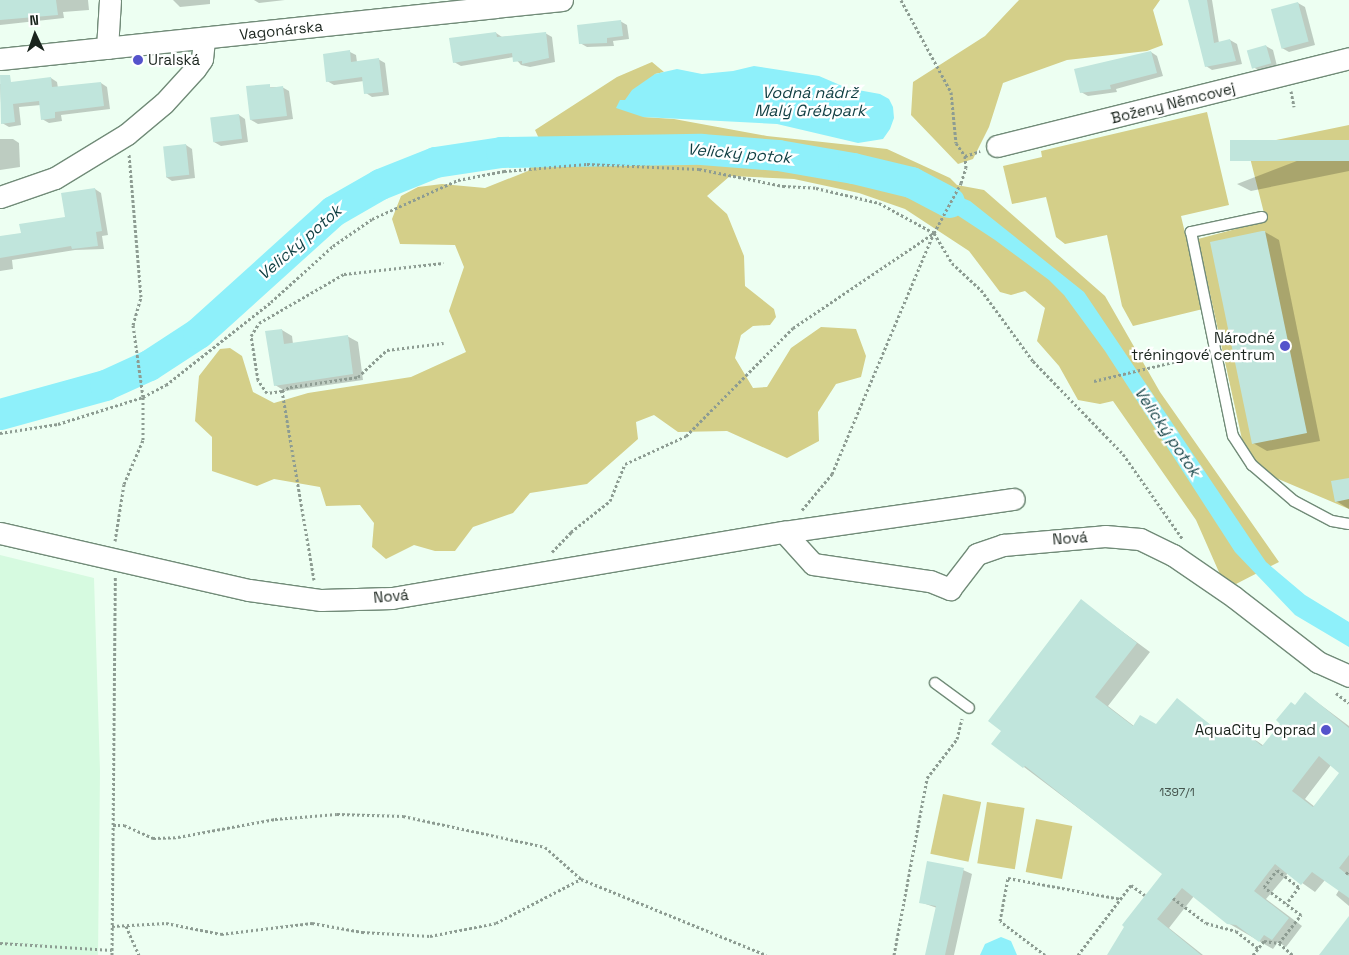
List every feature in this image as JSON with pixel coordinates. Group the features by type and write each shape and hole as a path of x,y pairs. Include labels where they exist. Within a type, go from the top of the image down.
{"street":[{"path":"108,48 110,0"},
{"name":"Vagonárska","path":"0,59 562,0"},
{"path":"0,197 55,178 127,134 190,75 202,59 204,39"},
{"name":"Boženy Němcovej","path":"997,146 1349,58"},
{"name":"Nová","path":"0,533 116,558 249,590 321,600 392,598 790,525 1014,499"},
{"name":"Nová","path":"790,525 813,564 930,581 950,589 977,554 1003,545 1105,536 1140,539 1173,555 1234,596 1318,662 1349,676"}],"lane":[{"path":"1262,217 1191,232 1233,436 1252,464 1294,501 1332,521 1349,524"},
{"path":"935,683 969,708"}],"path":[{"path":"790,525 832,474 934,233 962,183 966,168 965,156 956,143 952,92 902,0"},
{"path":"112,955 116,558 124,484 143,440 143,397 134,352 133,325 141,297 127,134"},
{"path":"965,156 997,146"},
{"path":"0,433 58,424 143,397 166,384 271,302 333,246 372,219 458,180 504,171 587,164 699,169 783,186 816,188 879,204 934,233 952,263 981,290 1033,361 1123,454 1187,546"},
{"path":"548,556 571,532 610,502 625,464 686,436 793,328 934,233"},
{"path":"443,263 344,274 259,323 251,336 258,380 267,393 282,391 290,387 358,377 387,350 444,343"},
{"path":"1094,381 1216,351"},
{"path":"282,391 315,585"},
{"path":"894,955 927,778 957,739 962,717"},
{"path":"112,825 124,825 153,838 178,837 274,819 337,814 403,816 545,847 581,879 766,955"},
{"path":"1279,943 1301,915 1286,904 1264,887 1277,870 1299,887 1286,904"},
{"path":"1045,955 1000,921 1008,878 1121,899"},
{"path":"112,926 166,923 221,934 312,923 362,932 430,936 496,923 581,879"},
{"path":"1078,955 1131,885 1145,895"},
{"path":"1173,898 1206,923 1236,931 1258,948"},
{"path":"126,926 139,955"},
{"path":"1253,955 1264,942 1279,943 1293,955"},
{"path":"0,943 112,950"}],"shaded area":[{"path":"1019,0 1160,0 1153,10 1163,45 1147,51 1067,60 1003,83 989,127 973,159 958,164 911,115 913,82 985,36"},
{"path":"652,62 664,72 655,74 643,117 674,119 767,136 887,149 950,178 957,185 984,190 1105,296 1160,392 1279,562 1236,584 1222,579 1196,520 1113,401 1100,404 1078,400 1059,366 1037,341 1045,308 1025,291 1011,295 1000,292 969,251 905,209 859,193 794,179 730,176 707,196 727,214 744,256 745,286 774,309 776,317 770,325 753,326 741,335 735,358 753,388 767,387 791,348 821,327 856,329 866,356 861,377 836,384 818,412 819,441 787,458 727,431 678,432 654,415 636,422 638,439 587,484 530,493 513,513 473,527 455,551 435,551 414,545 386,559 372,547 374,523 360,505 326,506 320,487 274,479 257,486 212,471 212,437 195,421 199,376 220,349 230,348 242,356 253,392 274,403 308,393 411,377 466,352 449,311 464,267 455,245 400,244 392,219 401,196 418,187 442,184 485,188 528,171 542,145 535,130 617,77"},
{"path":"1207,112 1229,205 1181,216 1203,309 1133,326 1122,306 1107,235 1065,244 1056,237 1046,197 1012,204 1003,166 1042,157 1041,151"},
{"name":"Národné tréningové centrum","path":"1349,125 1349,509 1269,475 1245,453 1198,239 1266,221 1247,146"},
{"path":"0,555 94,578 100,771 98,955 0,955"},
{"path":"943,794 981,802 968,862 930,854"},
{"path":"987,802 1025,808 1015,869 977,863"},
{"path":"1036,819 1072,826 1062,879 1026,872"}],"water":[{"name":"Vodná nádrž Malý Grébpark","path":"754,66 819,76 847,88 880,94 889,99 893,107 894,118 890,129 883,139 858,143 777,124 643,117 616,108 620,100 625,100 632,90 655,74 677,69 702,74 733,71"},
{"path":"913,178 970,201 1084,292 1266,562 1305,595 1349,622 1349,647 1295,615 1235,552 1105,351 1064,295 1049,280 995,240 954,213 907,193"},
{"path":"1001,937 1011,941 1017,955 980,955 985,944"}],"building":[{"path":"0,0 56,0 58,15 0,20"},
{"path":"1188,0 1207,0 1214,43 1230,39 1236,61 1205,67"},
{"path":"1298,2 1309,42 1282,49 1271,9"},
{"path":"621,20 623,36 607,38 607,43 579,44 577,25"},
{"path":"496,32 497,37 546,32 549,58 522,64 522,61 513,62 512,53 453,63 449,38"},
{"path":"1266,45 1271,63 1252,69 1247,51"},
{"path":"350,50 351,62 379,58 383,92 364,94 362,77 326,82 323,54"},
{"path":"1151,51 1157,73 1110,85 1111,89 1080,93 1074,69"},
{"path":"0,75 10,75 11,82 51,77 52,87 101,82 104,106 55,112 55,118 41,120 39,101 13,104 15,122 1,124"},
{"path":"270,84 270,88 283,86 287,116 250,120 246,86"},
{"path":"239,114 242,139 213,142 210,118"},
{"path":"1230,140 1349,140 1349,161 1230,161"},
{"path":"186,144 189,175 166,177 163,146"},
{"path":"95,188 102,231 96,232 98,246 72,249 71,246 0,258 0,236 21,233 19,224 65,217 61,193"},
{"path":"1265,231 1307,433 1252,444 1210,242"},
{"path":"282,329 284,344 348,335 353,374 274,386 265,331"},
{"path":"1349,478 1349,499 1335,502 1331,481"},
{"path":"1081,599 1137,643 1095,697 1133,726 1140,715 1156,724 1177,698 1227,738 1237,726 1262,746 1280,724 1276,720 1291,702 1295,705 1305,692 1349,728 1349,855 1339,868 1349,876 1349,898 1312,872 1301,885 1275,864 1254,891 1289,918 1272,940 1264,935 1259,942 1236,925 1227,924 1182,888 1157,919 1201,955 1107,955 1124,927 1122,925 1162,874 1025,766 1023,768 991,744 1001,731 988,721","holes":["1319,756 1339,773 1313,807 1292,791"]},
{"path":"927,861 964,868 945,955 925,955 936,906 919,903"},
{"path":"1349,916 1349,955 1319,955"}],"waterway":[{"name":"Velický potok","path":"0,414 105,385 149,365 198,333 333,211 380,184 435,162 501,152 701,149 778,155 853,168 911,182 949,202"}],"place":[{"name":"Uralská","path":"138,60"},
{"name":"Národné tréningové centrum","path":"1285,346"},
{"name":"AquaCity Poprad","path":"1326,730"}]}
